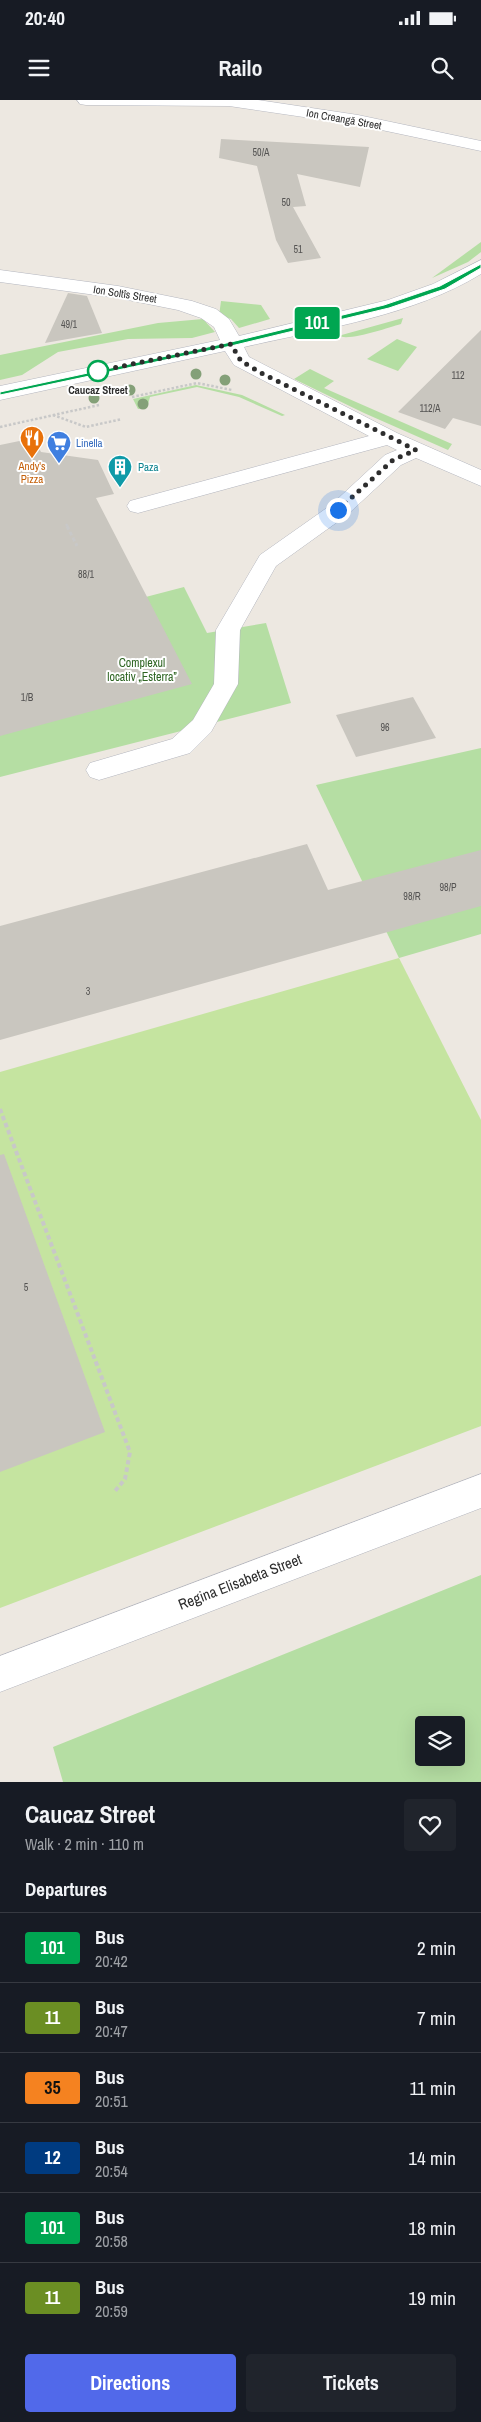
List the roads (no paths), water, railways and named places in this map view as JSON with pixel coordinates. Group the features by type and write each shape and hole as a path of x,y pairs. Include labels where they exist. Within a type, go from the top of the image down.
{"street":[{"name":"Ion Creangă Street","path":"86,100 227,100 358,120 481,146"},
{"path":"0,392 231,344 386,306 442,287 481,266"},
{"name":"Ion Soltîs Street","path":"0,276 176,303 207,313 222,323 241,361 389,438 481,480"},
{"path":"138,506 389,438"},
{"path":"99,770 181,746 202,726 226,684 228,630 268,561 338,510 393,460 416,450"},
{"name":"Regina Elisabeta Street","path":"0,1674 481,1491"}],"place":[{"name":"Caucaz Street","path":"98,371"},
{"name":"Andy's Pizza","path":"32,459"},
{"name":"Linella","path":"59,464"},
{"name":"Paza","path":"120,488"}],"park label":[{"name":"Complexul locativ „Esterra”","path":"142,670"}]}
